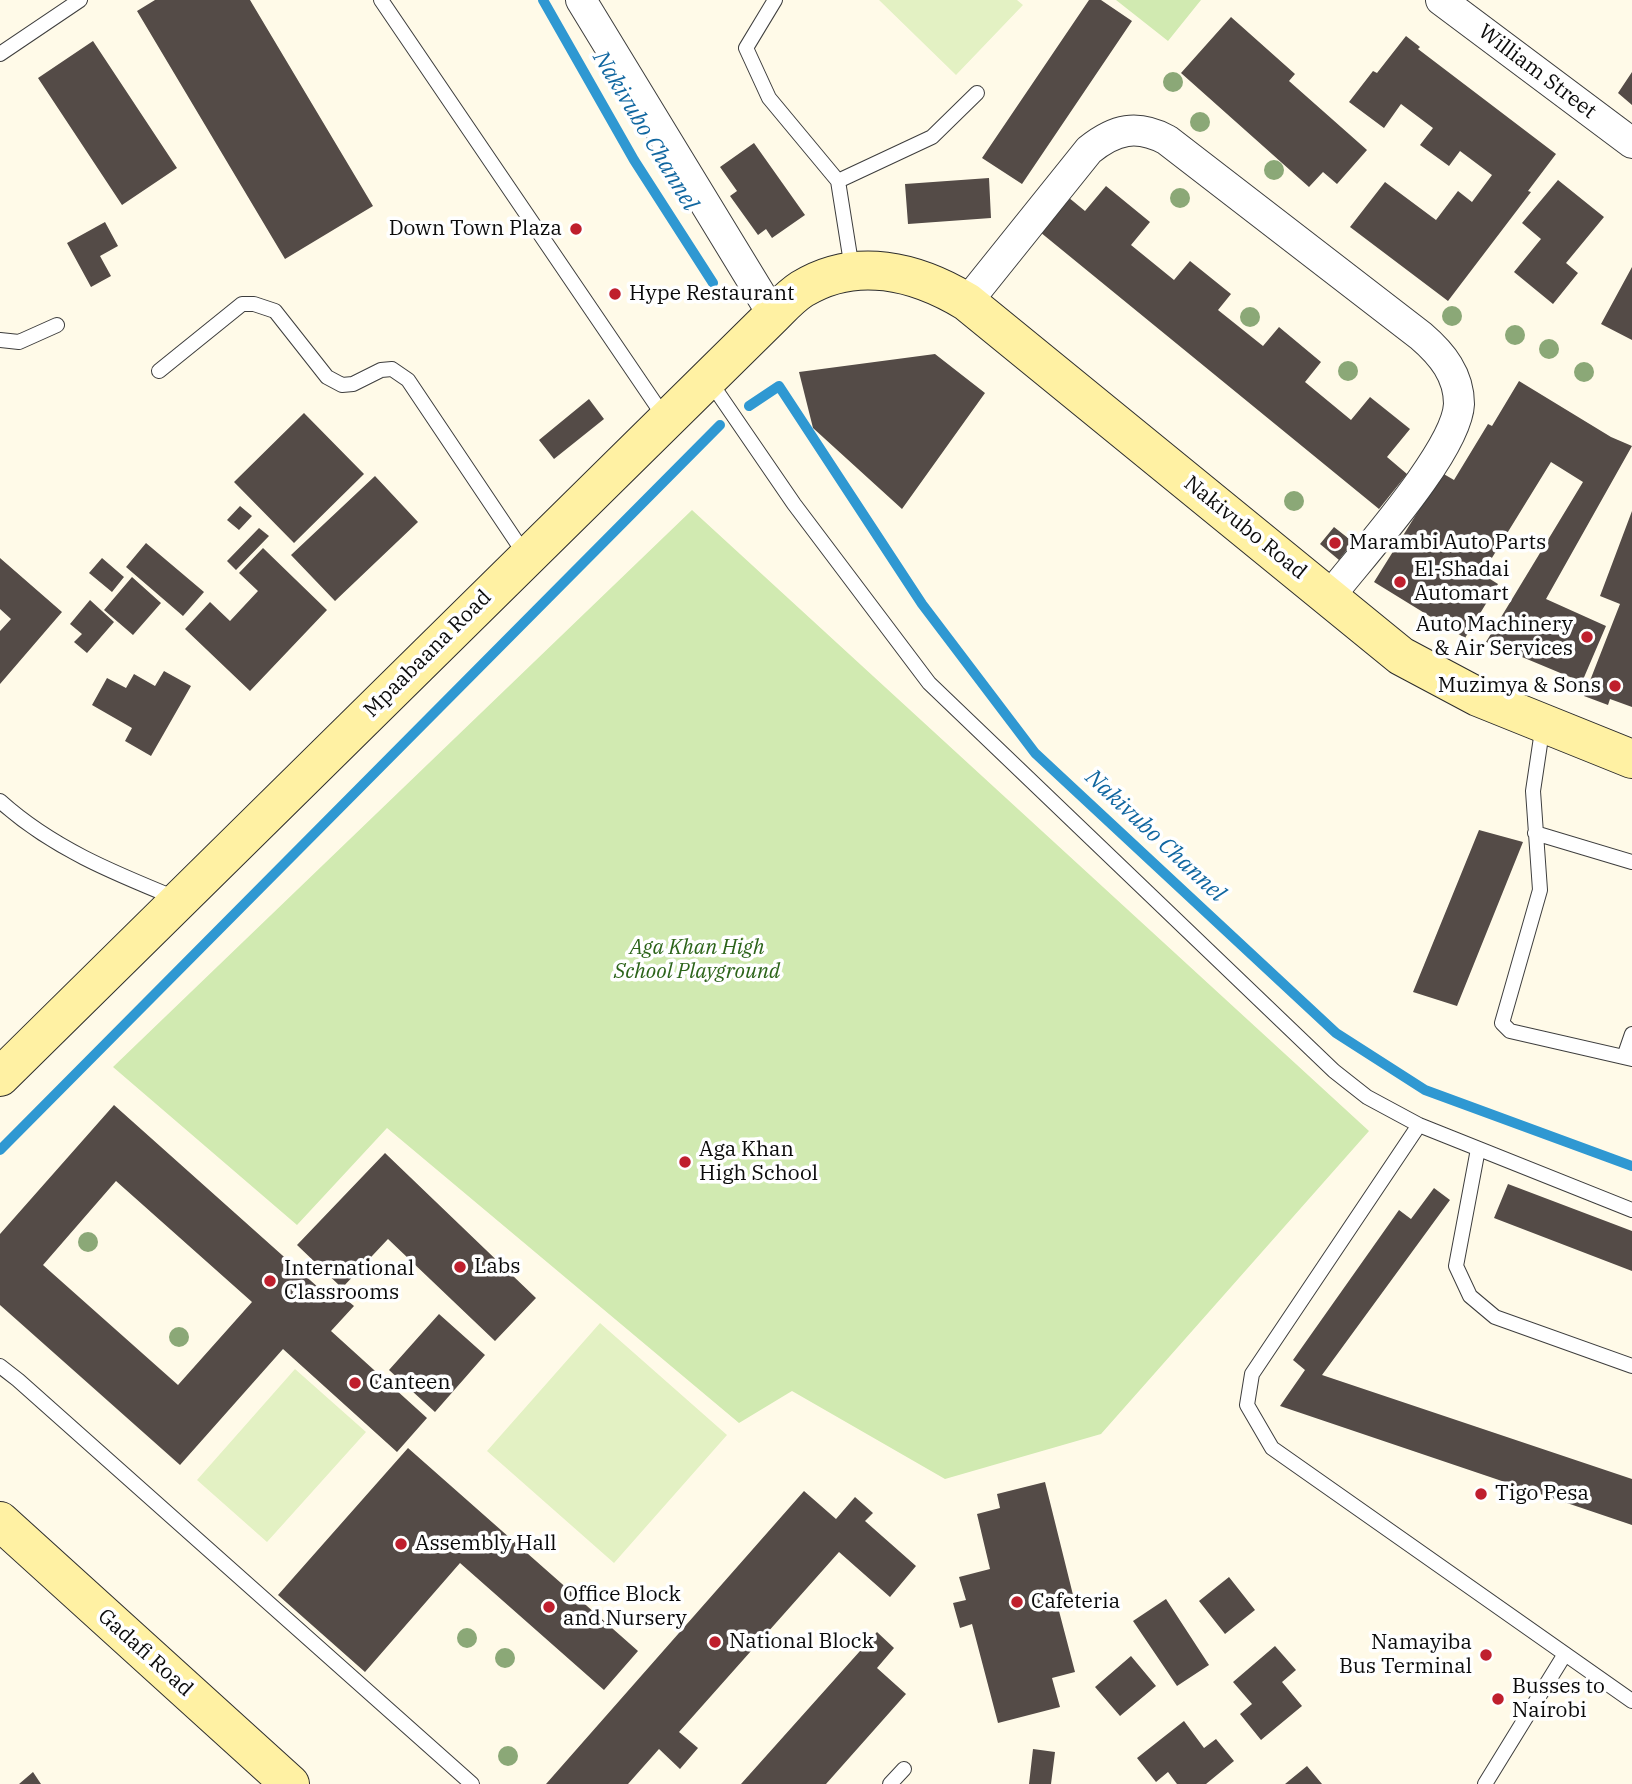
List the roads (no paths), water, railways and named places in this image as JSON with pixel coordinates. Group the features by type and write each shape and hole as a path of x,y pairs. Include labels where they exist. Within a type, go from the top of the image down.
{"street":[{"path":"580,0 773,315"},
{"name":"William Street","path":"1453,3 1632,143"},
{"path":"967,302 1089,149 1109,136 1139,130 1167,140 1421,336 1439,352 1453,375 1458,389 1459,406 1455,424 1448,441 1426,475 1330,596"},
{"name":"Mpaabaana Road","path":"0,1077 773,315 800,290 823,279 865,270"},
{"name":"Nakivubo Road","path":"865,270 923,279 946,288 967,302 1401,656 1478,697 1632,759"},
{"name":"Gadafi Road","path":"0,1521 290,1784"}],"lane":[{"path":"0,54 80,0"},
{"path":"381,0 667,420"},
{"path":"775,0 746,48 769,98 838,181 865,270"},
{"path":"838,181 932,137 977,93"},
{"path":"159,371 242,304 254,304 275,311 327,377 342,386 353,384 381,370 392,369 408,380 527,557"},
{"path":"0,340 19,342 57,325"},
{"path":"708,379 794,503 929,683 1334,1071 1367,1097 1419,1125 1632,1210"},
{"path":"1543,724 1533,791 1540,890 1502,1023 1510,1031 1628,1058 1632,1034"},
{"path":"0,802 61,846 97,865 179,900"},
{"path":"1535,833 1632,862"},
{"path":"1419,1125 1252,1374 1247,1405 1272,1448 1632,1701"},
{"path":"1478,1149 1456,1266 1470,1296 1495,1317 1632,1366"},
{"path":"0,1366 472,1784"},
{"path":"1485,1784 1565,1654"},
{"path":"890,1784 904,1769"}],"waterway":[{"name":"Nakivubo Channel","path":"543,0 634,160 713,283"},
{"name":"Nakivubo Channel","path":"749,406 779,386 922,604 1035,753 1336,1033 1425,1090 1632,1166"},
{"path":"0,1150 720,425"}],"place":[{"name":"Down Town Plaza","path":"576,229"},
{"name":"Hype Restaurant","path":"615,294"},
{"name":"Marambi Auto Parts","path":"1335,543"},
{"name":"El-Shadai Automart","path":"1400,582"},
{"name":"Auto Machinery & Air Services","path":"1587,637"},
{"name":"Muzimya & Sons","path":"1615,686"},
{"name":"Aga Khan High School","path":"685,1162"},
{"name":"Labs","path":"460,1267"},
{"name":"International Classrooms","path":"270,1281"},
{"name":"Canteen","path":"355,1383"},
{"name":"Tigo Pesa","path":"1481,1494"},
{"name":"Assembly Hall","path":"401,1544"},
{"name":"Cafeteria","path":"1017,1602"},
{"name":"Office Block and Nursery","path":"549,1607"},
{"name":"National Block","path":"715,1642"},
{"name":"Namayiba Bus Terminal","path":"1486,1655"},
{"name":"Busses to Nairobi","path":"1498,1699"}],"park label":[{"name":"Aga Khan High School Playground","path":"697,960"}]}
